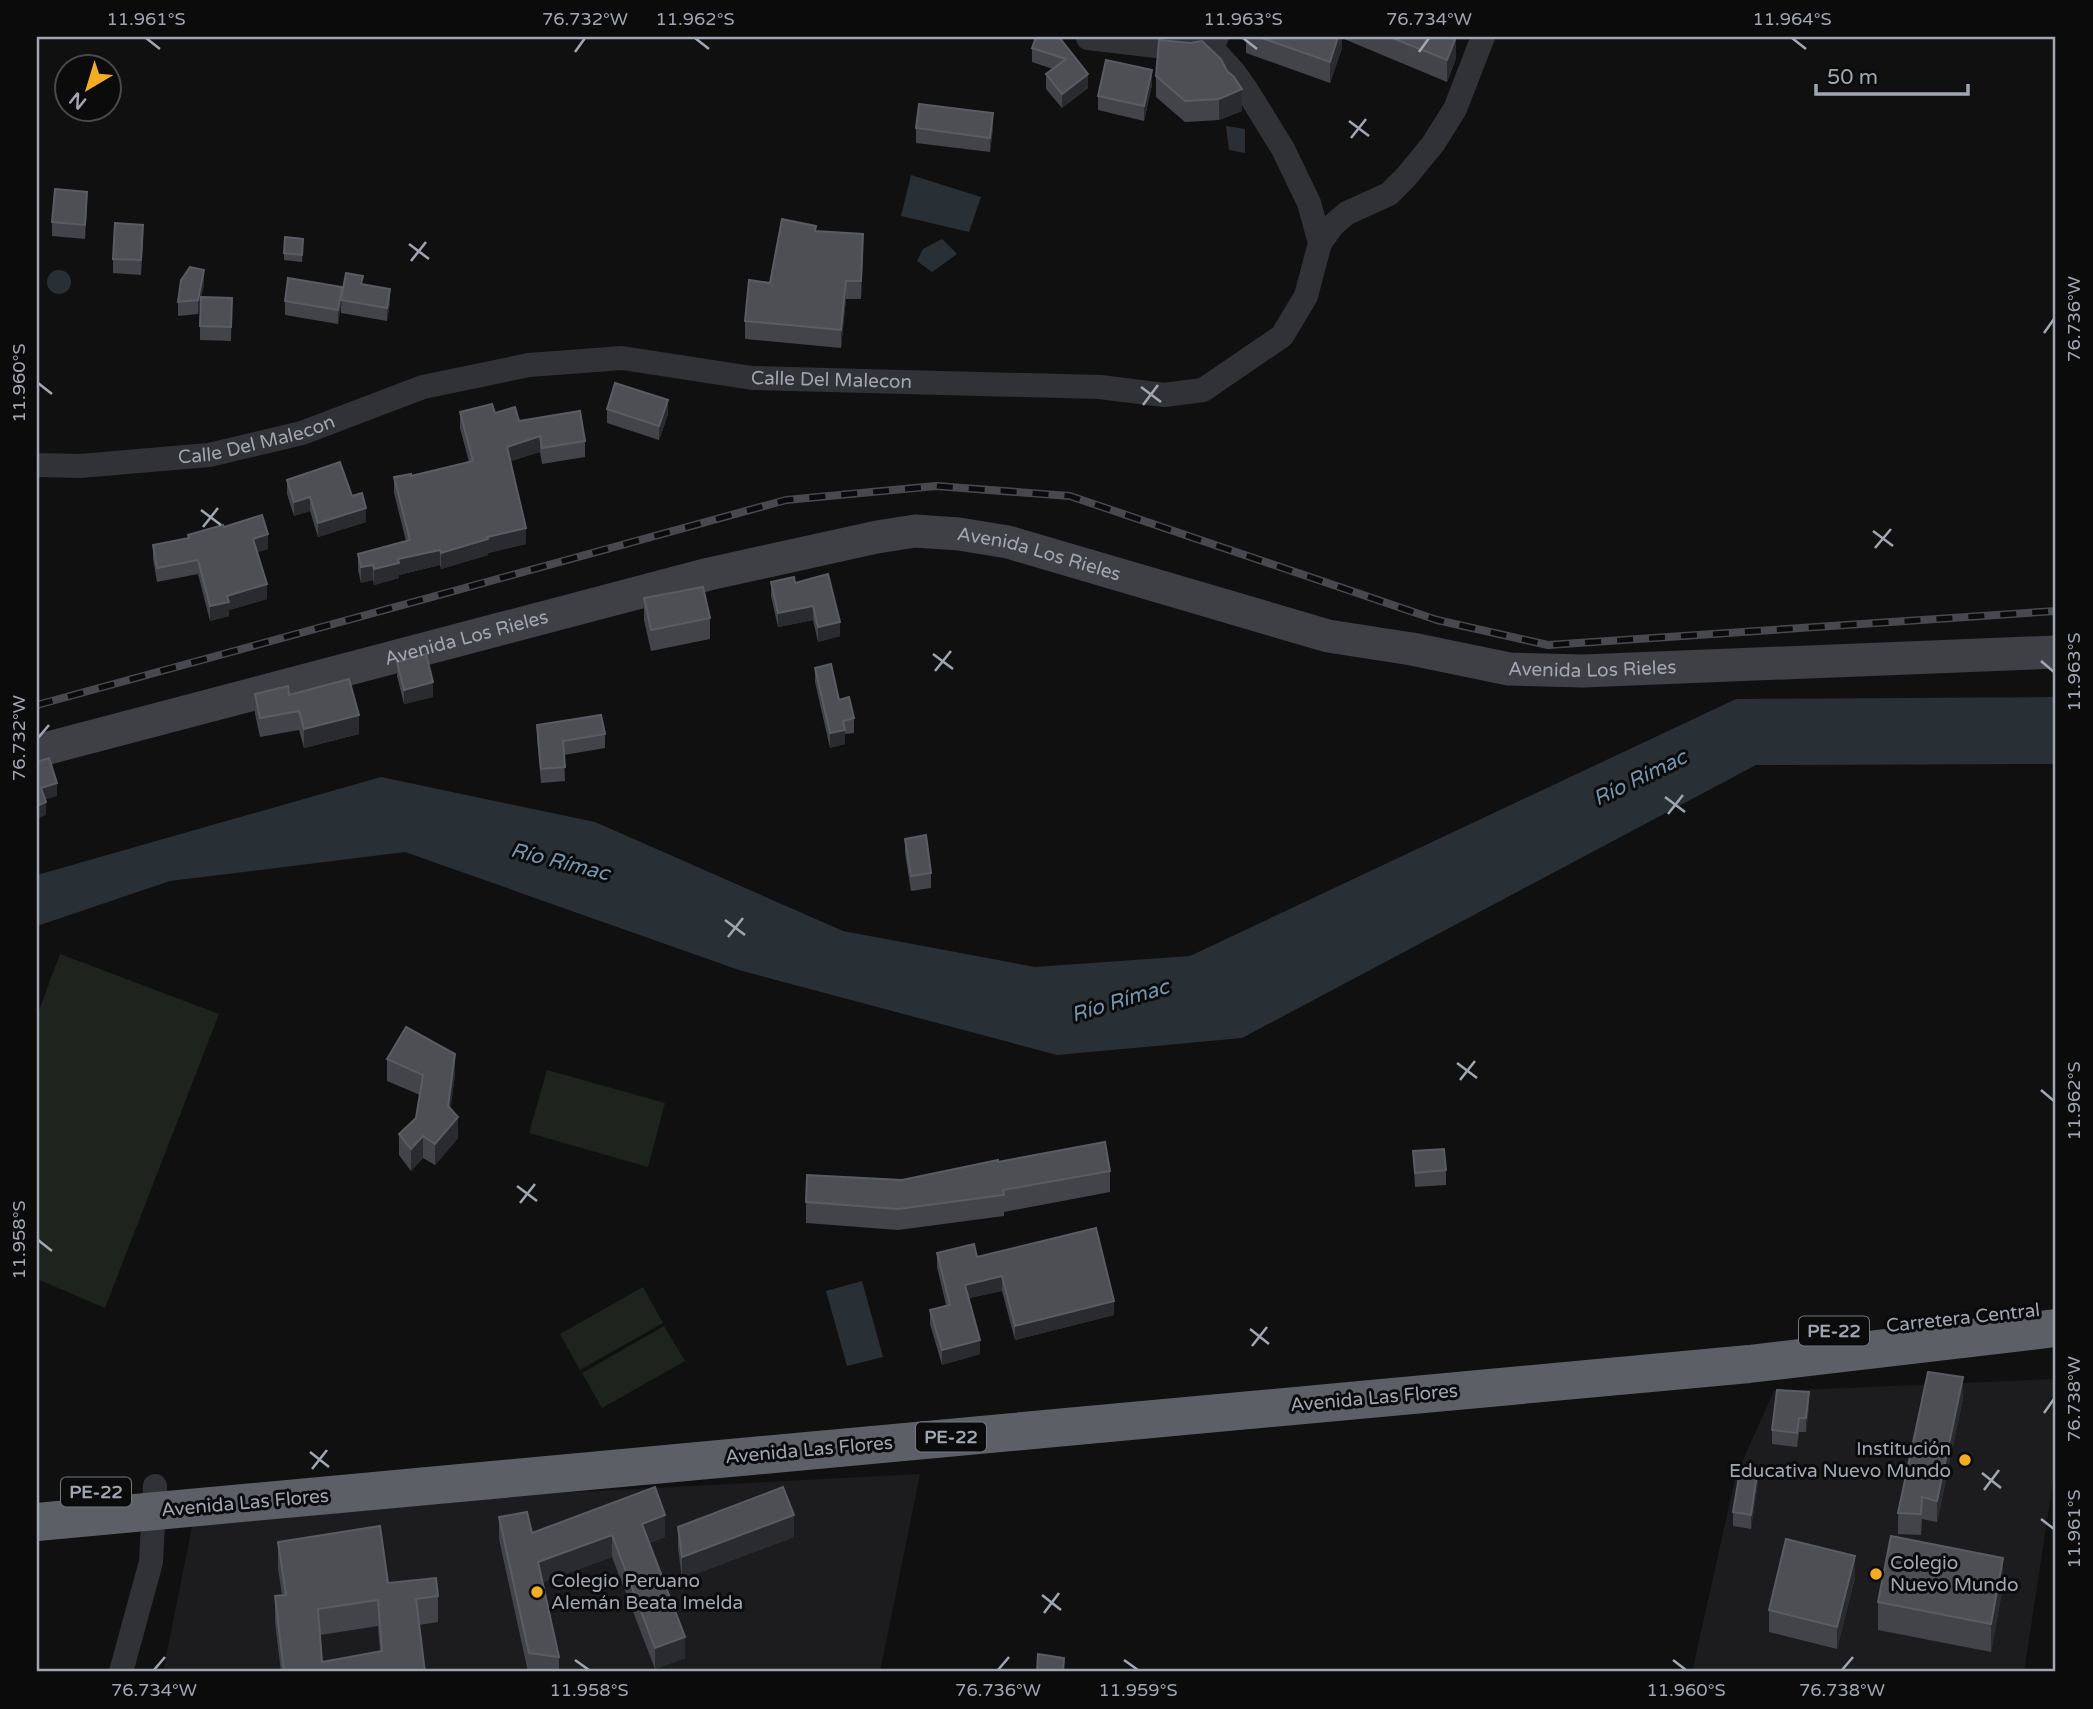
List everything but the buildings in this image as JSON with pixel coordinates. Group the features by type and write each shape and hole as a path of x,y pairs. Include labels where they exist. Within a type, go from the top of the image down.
{"highway":[{"name":"Carretera Central","path":"1747,1352 2056,1308"},
{"name":"Carretera Central","path":"1747,1352 2056,1328"},
{"name":"Avenida Las Flores","path":"37,1522 154,1499 1747,1352"},
{"name":"Avenida Las Flores","path":"37,1497 154,1499"}],"street":[{"path":"1320,243 1347,213 1389,194 1433,144 1455,109 1483,37"},
{"path":"1088,38 1191,50 1207,40 1246,89 1283,149 1309,203 1320,243"},
{"name":"Calle Del Malecon","path":"37,465 80,466 209,455 302,433 424,387 529,365 622,358 752,378 1100,387 1164,395 1203,390 1282,336 1306,296 1320,243"},
{"name":"Avenida Los Rieles","path":"37,751 709,574 915,531 959,534 1008,542 1328,636 1412,649 1509,669 1583,671 2056,652"},
{"path":"121,1672 151,1562 154,1499"}],"shaded area":[{"path":"60,954 219,1014 105,1308 37,1279 37,1016"},
{"path":"547,1070 665,1103 648,1167 529,1133"},
{"path":"643,1287 663,1323 580,1370 560,1334"},
{"path":"664,1326 685,1361 602,1408 582,1373"},
{"name":"Colegio Nuevo Mundo","path":"2056,1379 2056,1462 2024,1672 1692,1672 1736,1475 1774,1391"},
{"name":"Colegio Peruano Alemán Beata Imelda","path":"920,1474 880,1672 163,1672 195,1512"}],"water":[{"path":"1226,126 1245,129 1245,153 1229,150"},
{"path":"911,175 981,197 969,232 901,216"},
{"path":"942,239 957,254 932,272 917,261 923,249"},
{"path":"59,270 68,273 71,282 68,291 59,294 50,291 47,282 50,273"},
{"name":"Río Rímac","path":"2056,697 2056,764 1756,765 1242,1038 1057,1055 739,970 405,852 170,881 37,926 37,875 381,777 595,822 843,931 1035,967 1190,956 1736,699"},
{"path":"862,1281 883,1357 847,1366 826,1291"}],"railway":[{"path":"37,705 786,500 936,486 1070,496 1437,620 1548,645 2056,611"}],"place":[{"name":"Institución Educativa Nuevo Mundo","path":"1965,1460"},
{"name":"Colegio Nuevo Mundo","path":"1876,1574"},
{"name":"Colegio Peruano Alemán Beata Imelda","path":"537,1592"}]}
